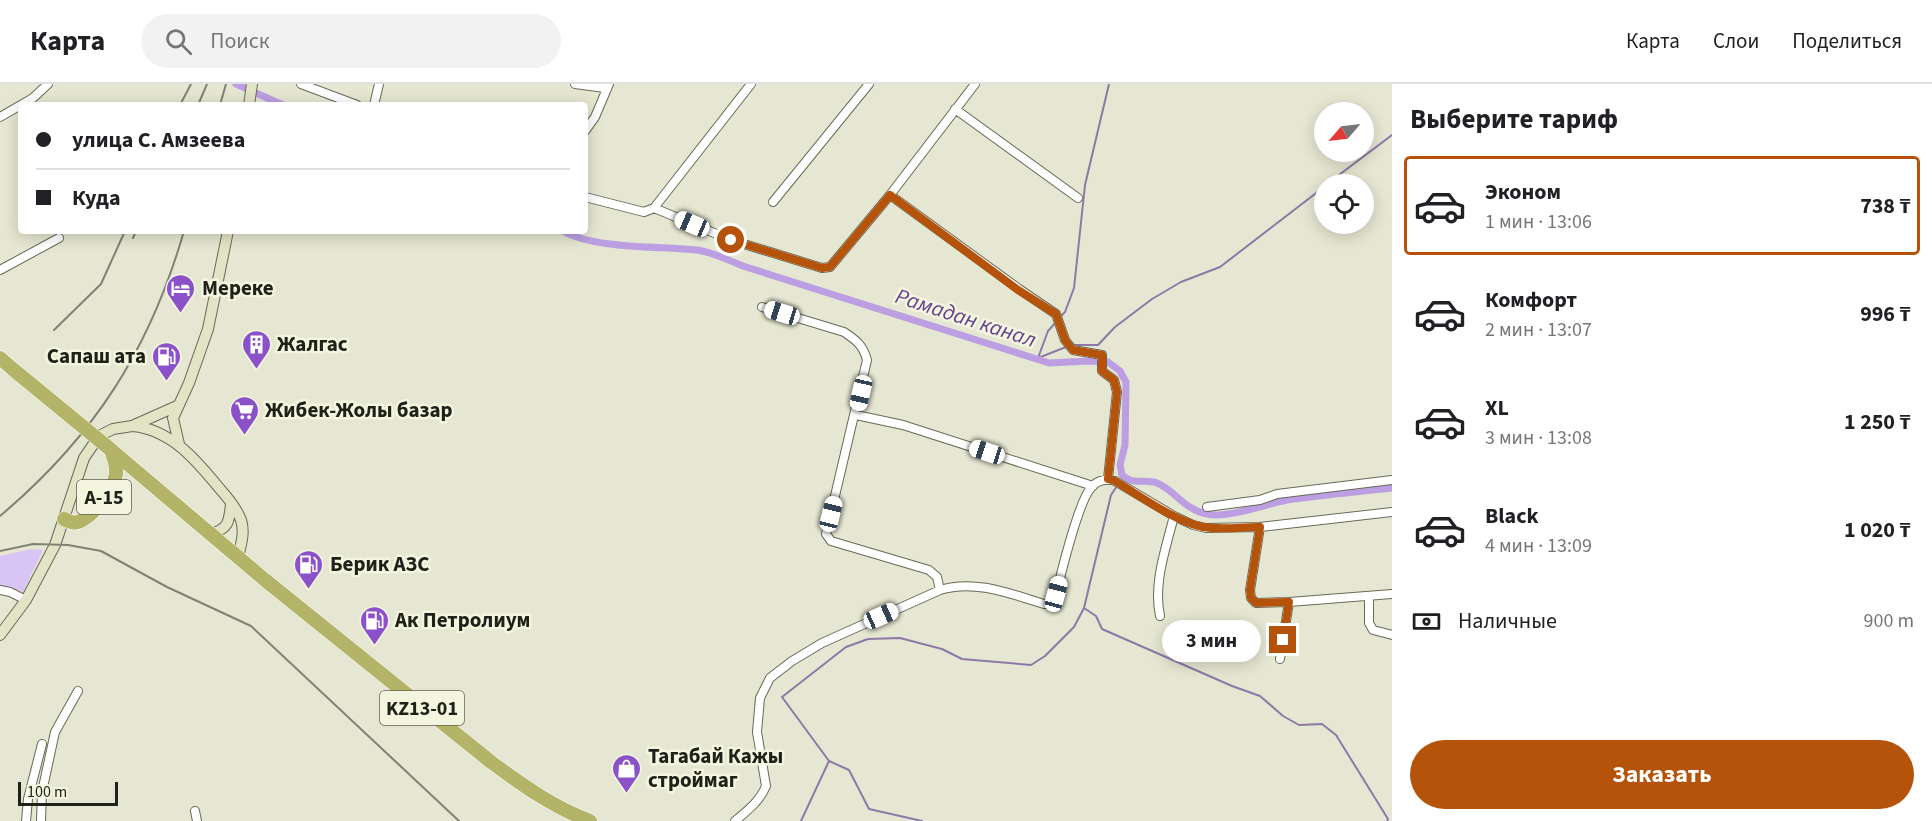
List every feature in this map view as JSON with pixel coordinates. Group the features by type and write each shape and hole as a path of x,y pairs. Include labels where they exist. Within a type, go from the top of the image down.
{"highway":[{"name":"KZ13-01","path":"0,358 211,534 491,762 550,803 590,821"},
{"name":"A-15","path":"64,519 71,523 78,522 91,514 100,504 115,478 116,465 111,450"}],"main road":[{"path":"249,101 252,84"},
{"path":"179,444 174,431 173,418 189,383 208,330 227,234"},
{"path":"132,426 177,406"},
{"path":"0,635 26,600 55,545 84,458 90,447 99,436 113,429 143,427 161,433 179,444 206,472 238,513 242,536 238,556"},
{"path":"211,534 222,530 228,524 231,504"}],"street":[{"path":"26,102 48,84"},
{"path":"302,84 349,102"},
{"path":"375,102 379,84"},
{"path":"575,84 607,86 595,117 588,127"},
{"path":"588,198 644,212 654,208 751,84"},
{"path":"773,202 869,84"},
{"path":"654,208 731,240 822,268 830,267 890,195 975,84"},
{"path":"0,117 18,107"},
{"path":"955,109 1078,198"},
{"path":"890,195 1018,290 1056,314 1065,340 1073,350 1102,355 1102,371 1114,380 1117,392 1108,479"},
{"path":"0,270 59,238"},
{"path":"762,307 844,332 856,339 864,349 867,360 856,415 826,534 831,541 928,570 937,577 940,590"},
{"path":"856,415 903,425 1093,486"},
{"path":"735,821 756,803 766,786 757,732 760,699 770,678 792,661 822,643 953,586 986,588 1049,604 1056,594 1085,499 1097,483 1108,479 1115,481 1174,516 1206,528 1260,527 1392,512"},
{"path":"1207,507 1260,501 1277,494 1392,480"},
{"path":"1161,616 1157,600 1161,566 1174,516"},
{"path":"1260,527 1250,590 1251,598 1256,603 1392,594"},
{"path":"0,590 26,600"},
{"path":"1369,596 1370,623 1373,630 1392,634"},
{"path":"1280,659 1289,602"},
{"path":"40,821 42,792 55,732 78,691"},
{"path":"26,821 28,799 42,744"},
{"path":"195,811 197,821"}],"shaded area":[{"path":"31,549 43,550 23,592 0,585 0,556"}],"waterway":[{"name":"Рамадан канал","path":"236,84 276,102"},
{"path":"1060,317 1065,312 1074,288 1085,185 1109,84"},
{"path":"1340,174 1392,135"},
{"path":"1071,345 1098,345 1115,327 1152,299 1181,282 1220,267 1314,195"},
{"name":"Рамадан канал","path":"570,234 609,244 697,250 710,253 746,267 1049,363 1108,362 1120,371 1126,382 1125,445 1120,465 1122,475 1132,481 1148,481 1164,486 1199,512 1225,514 1287,500 1392,488"},
{"path":"1038,358 1048,331 1057,321"},
{"path":"1038,358 1066,347"},
{"path":"922,821 869,809 849,770 829,761 782,697 846,647 868,639 900,638 942,649 962,659 1031,665 1045,656 1074,627 1084,608 1111,495 1117,486"},
{"path":"1084,608 1096,616 1102,629 1260,696 1283,716 1299,725 1322,724 1336,735 1388,819 1387,821"},
{"path":"801,821 829,761"}],"railway":[{"path":"182,102 191,84"},
{"path":"199,102 207,84"},
{"path":"221,102 226,84"},
{"path":"54,330 101,284 124,234"},
{"path":"133,238 135,234"},
{"path":"0,516 64,455 91,422 114,388 136,352 154,314 183,234"},
{"path":"0,551 33,544 68,545 101,551 167,587 251,626 459,821"}],"place":[{"name":"Мереке","path":"181,314"},
{"name":"Жалгас","path":"256,370"},
{"name":"Сапаш ата","path":"167,382"},
{"name":"Жибек-Жолы базар","path":"244,436"},
{"name":"Берик АЗС","path":"309,590"},
{"name":"Ак Петролиум","path":"374,646"},
{"name":"Тагабай Кажы строймаг","path":"627,794"}],"route":[{"path":"731,240 822,268 830,267 890,195 1018,290 1056,314 1065,340 1073,350 1102,355 1102,371 1114,380 1117,392 1108,479 1194,525 1206,528 1260,527 1250,590 1251,598 1256,603 1289,602 1283,640"}]}
